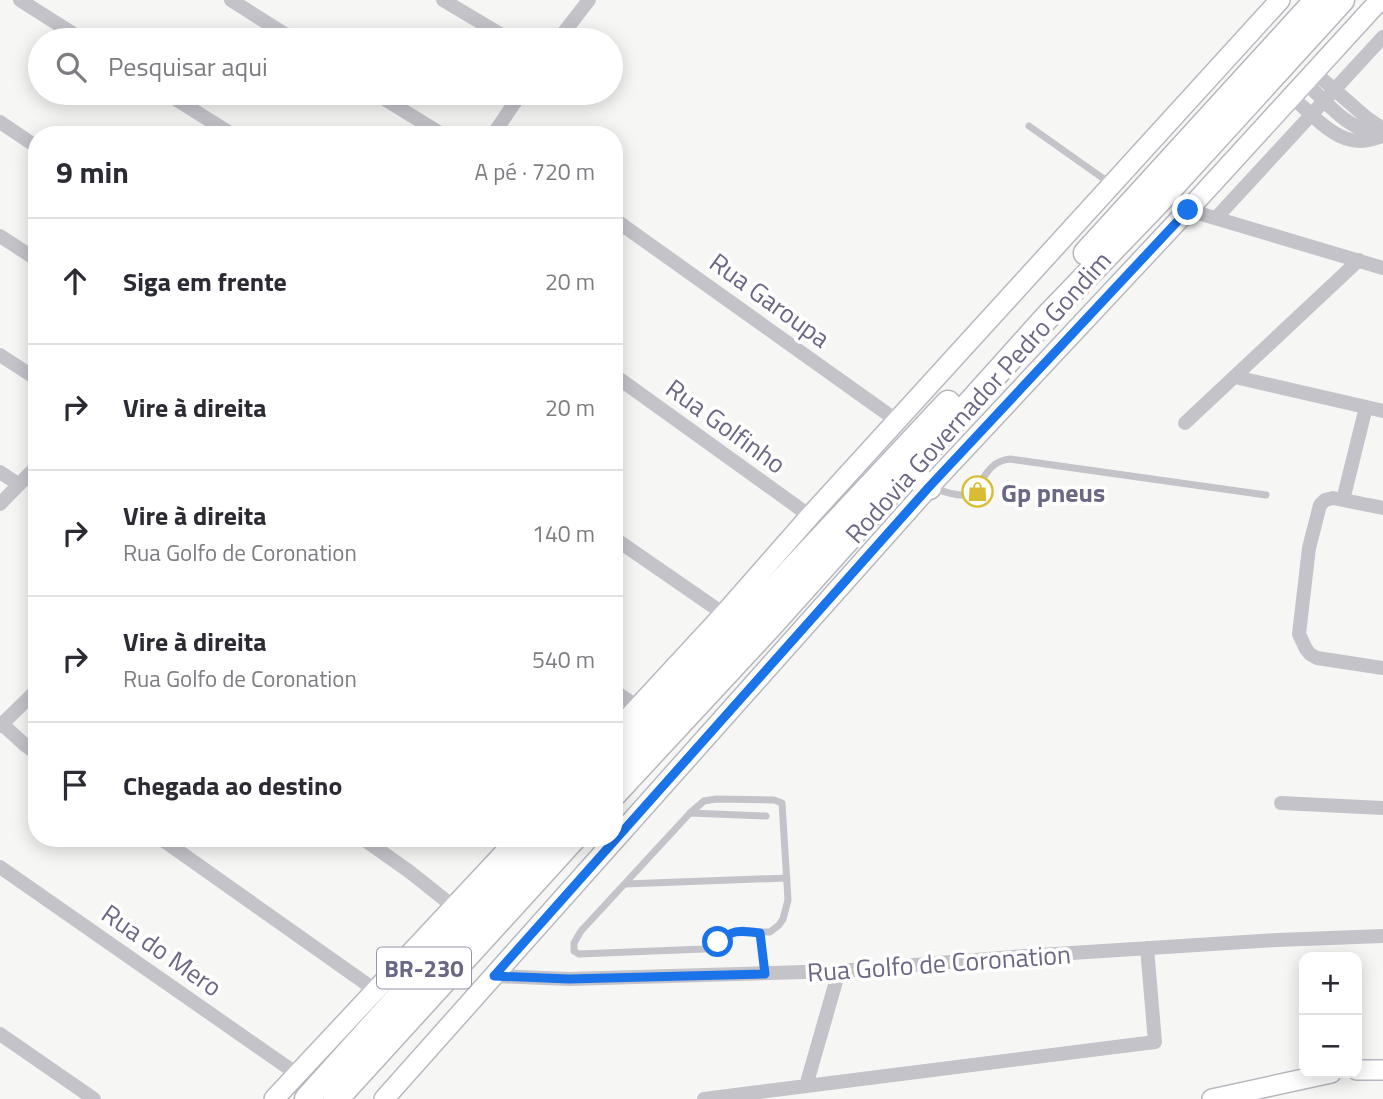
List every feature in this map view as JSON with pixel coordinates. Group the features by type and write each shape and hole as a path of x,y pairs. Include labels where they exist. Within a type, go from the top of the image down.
{"highway":[{"name":"Rodovia Governador Pedro Gondim","path":"623,750 1044,299 1317,0"},
{"name":"Rodovia Governador Pedro Gondim","path":"623,784 769,627 1049,315 1157,203 1342,0"},
{"path":"909,471 929,487"},
{"name":"BR-230","path":"307,1099 534,847"},
{"name":"BR-230","path":"336,1099 566,847"}],"street":[{"path":"20,0 64,28"},
{"path":"231,0 275,28"},
{"path":"443,0 490,28"},
{"path":"567,28 589,0"},
{"path":"623,723 1280,0"},
{"path":"623,831 929,487 1380,0"},
{"path":"1216,218 1383,37"},
{"path":"1310,77 1355,126 1374,133 1383,133"},
{"path":"1292,97 1331,131 1347,139 1361,141 1383,133"},
{"path":"185,105 219,126"},
{"path":"394,105 428,126"},
{"path":"500,126 513,105"},
{"path":"0,122 28,140"},
{"path":"1188,210 1383,268"},
{"name":"Rua Garoupa","path":"623,225 897,420"},
{"path":"0,236 28,254"},
{"path":"1185,423 1359,260"},
{"path":"0,355 28,373"},
{"path":"1236,377 1383,411"},
{"name":"Rua Golfinho","path":"623,382 810,516"},
{"path":"1343,500 1366,407"},
{"path":"0,472 18,484"},
{"path":"0,504 28,475"},
{"path":"1383,508 1333,498 1320,505 1308,557 1299,635 1306,649 1317,658 1383,668"},
{"path":"623,544 724,614"},
{"path":"623,697 638,707"},
{"path":"28,699 1,725 28,747"},
{"path":"1281,803 1383,808"},
{"path":"173,847 374,990"},
{"path":"375,847 454,908"},
{"path":"274,1099 510,847"},
{"path":"384,1099 609,847"},
{"name":"Rua do Mero","path":"0,867 297,1074"},
{"name":"Rua Golfo de Coronation","path":"494,976 569,979 839,971 1147,948 1383,936"},
{"path":"704,1099 1155,1042 1147,948"},
{"path":"806,1086 839,971"},
{"path":"0,1034 94,1099"},
{"path":"1362,1070 1383,1070"},
{"path":"1212,1099 1308,1078"}],"lane":[{"path":"1029,126 1111,185"},
{"path":"929,487 964,495 974,492 991,466 1001,460 1010,459 1266,495"},
{"path":"774,800 782,803 787,878 788,900 783,919 770,932 743,930 728,934 712,947 704,949 579,954 574,951 574,943 581,931 704,801 774,800"},
{"path":"690,813 766,816"},
{"path":"625,884 787,878"},
{"path":"760,933 765,974"}],"place":[{"name":"Gp pneus","path":"978,492"}],"route":[{"path":"718,942 728,934 743,930 760,933 765,974 569,979 494,976 929,487 1188,210"}]}
